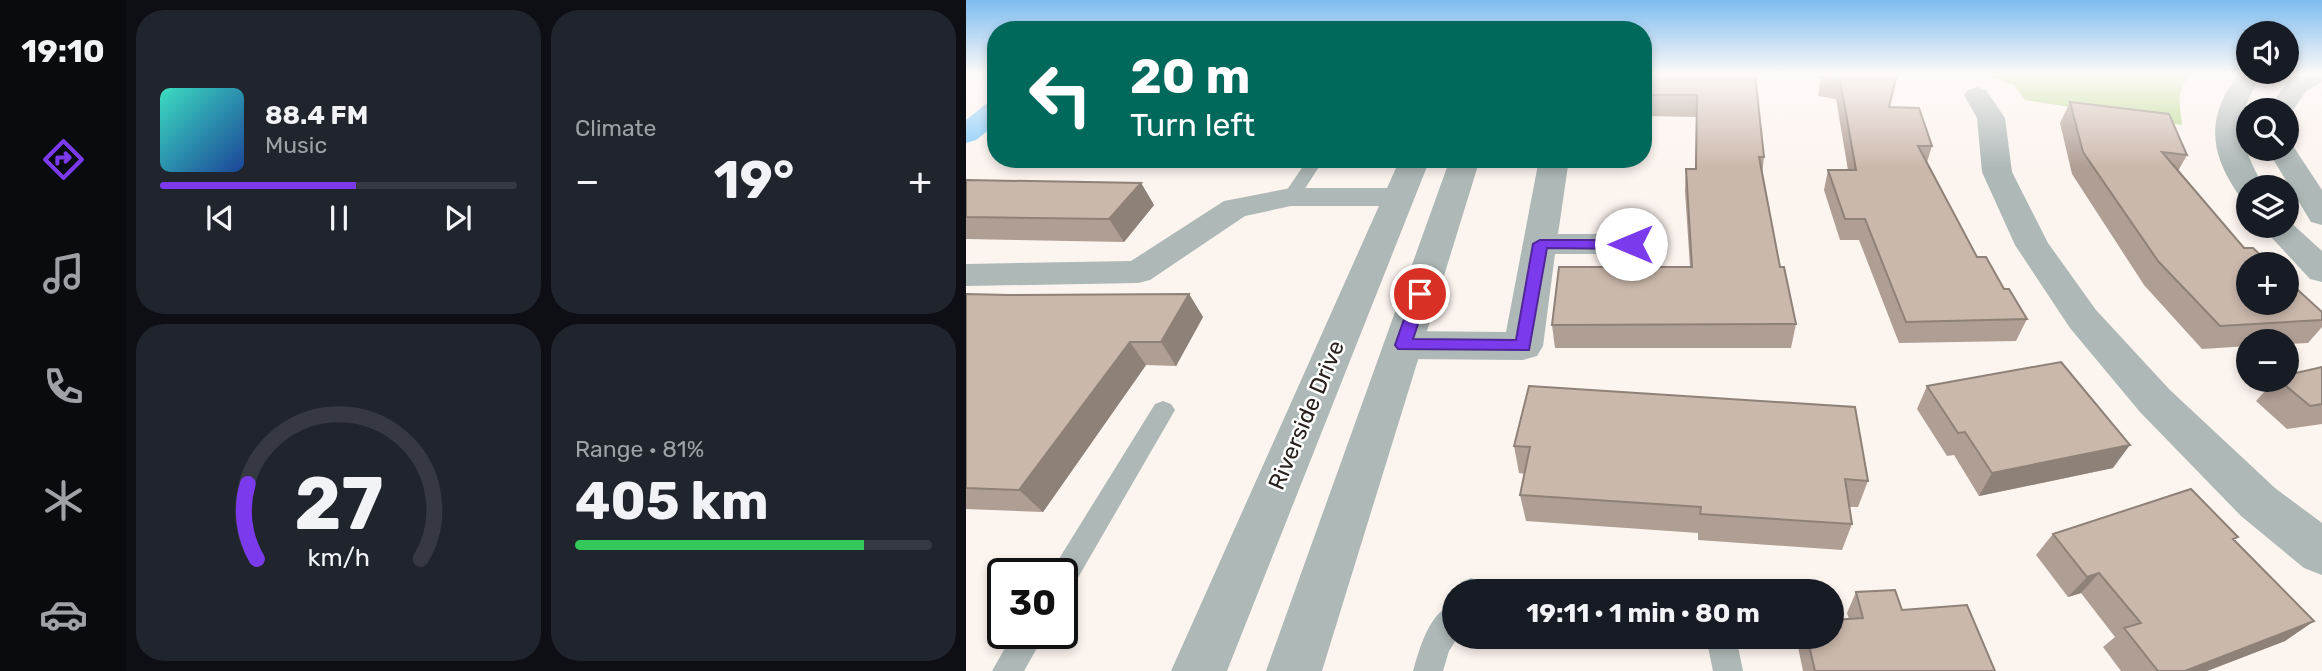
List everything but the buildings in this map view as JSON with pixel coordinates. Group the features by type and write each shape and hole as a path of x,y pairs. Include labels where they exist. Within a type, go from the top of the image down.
{"street":[{"path":"1984,105 1991,117 1997,172 2032,245 2083,319 2155,401 2258,502 2322,552"},
{"path":"2236,124 2231,155 2242,175"},
{"path":"2288,161 2313,205 2322,215"},
{"path":"1294,671 1462,168"},
{"path":"1403,345 1523,346 1553,168"},
{"path":"966,275 1138,272 1235,208 1407,178"},
{"name":"Riverside Drive","path":"1199,671 1407,178"},
{"path":"2289,238 2322,271"},
{"path":"1540,244 1631,244"}],"lane":[{"path":"1291,197 1310,168"},
{"path":"1075,558 1163,410"},
{"path":"1428,671 1436,644 1442,635"},
{"path":"1007,671 1021,649"},
{"path":"1723,649 1728,671"}],"green space":[{"path":"2058,105 2180,105 2182,125"}],"waterway":[{"path":"966,134 987,117"}],"route":[{"path":"1420,294 1403,345 1523,346 1540,244 1631,244"}]}
